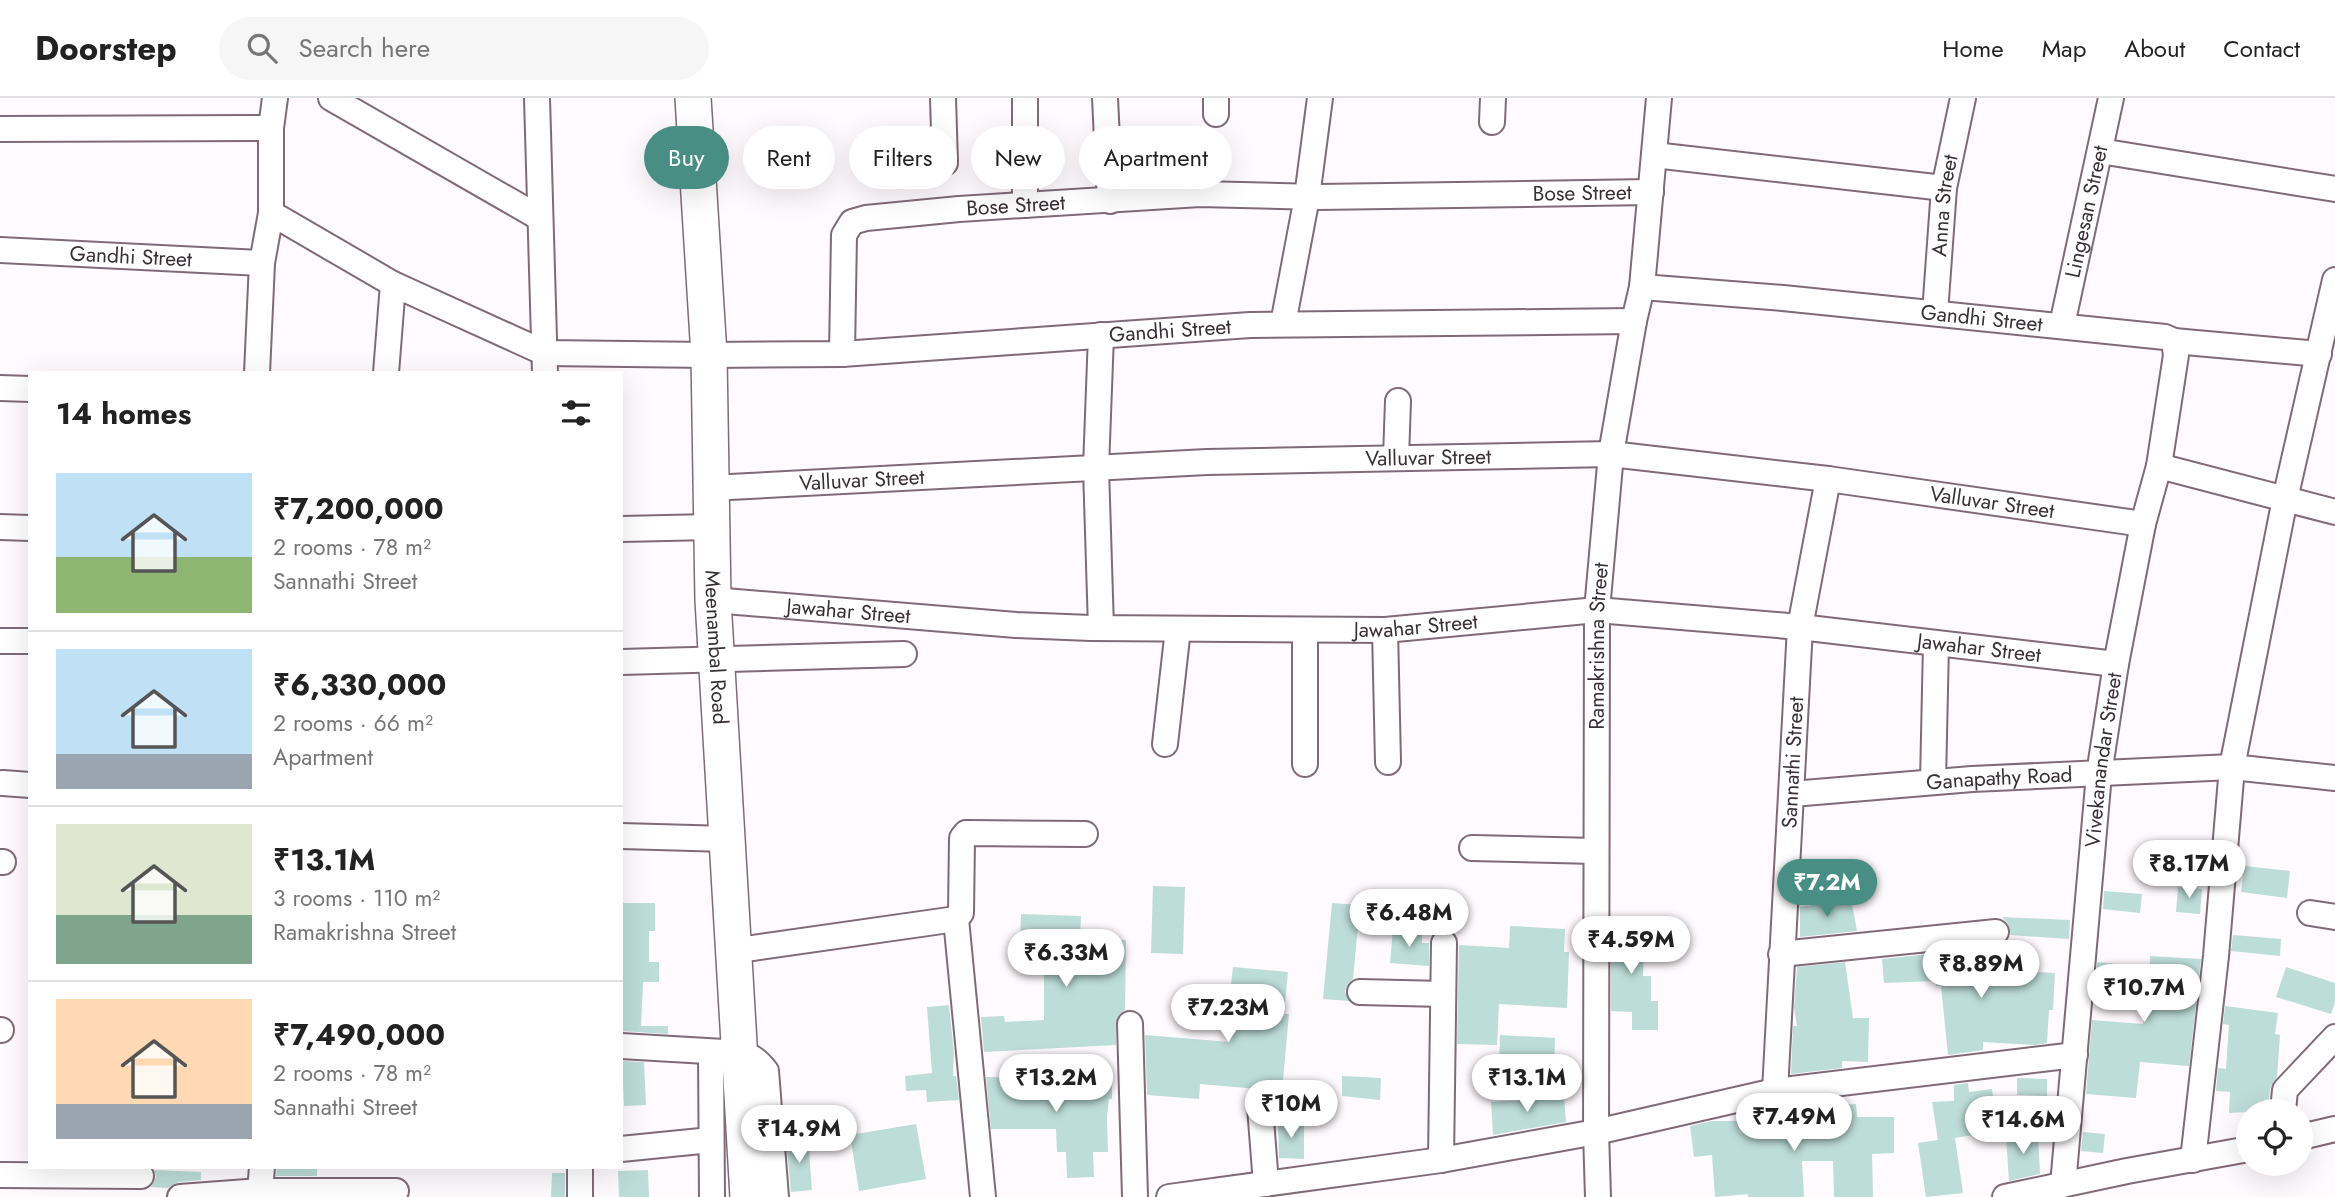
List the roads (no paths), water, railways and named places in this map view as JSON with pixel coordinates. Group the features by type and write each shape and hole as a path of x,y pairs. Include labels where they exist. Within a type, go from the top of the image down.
{"main road":[{"name":"Meenambal Road","path":"693,98 709,355 713,600 732,951 726,1053 748,1197"}],"street":[{"path":"257,371 262,263 271,213 271,128 275,98"},
{"path":"331,98 540,218"},
{"path":"271,213 393,284 545,363 537,98"},
{"path":"943,98 944,126"},
{"path":"1025,98 1025,205"},
{"path":"1105,98 1110,201"},
{"path":"1283,324 1307,197 1320,98"},
{"name":"Ramakrishna Street","path":"1598,1197 1595,1132 1597,610 1611,454 1642,287 1659,98"},
{"name":"Anna Street","path":"1935,313 1944,188 1963,98"},
{"name":"Lingesan Street","path":"2063,325 2111,98"},
{"path":"0,129 271,128"},
{"path":"2100,151 2335,189"},
{"path":"1654,155 1944,188"},
{"name":"Bose Street","path":"842,354 844,235 852,222 866,218 946,210 1200,194 1307,197 1651,192"},
{"name":"Gandhi Street","path":"0,250 262,263"},
{"path":"2193,1160 2216,956 2232,767 2285,499 2335,280"},
{"path":"386,371 393,284"},
{"name":"Gandhi Street","path":"1642,287 2063,325 2165,337 2174,341 2319,354"},
{"name":"Gandhi Street","path":"545,363 709,355 842,354 1283,324 1634,321"},
{"path":"1101,335 1096,468 1101,628"},
{"name":"Vivekanandar Street","path":"2063,1185 2099,774 2116,664 2143,524 2159,466 2176,355 2174,341"},
{"path":"0,388 28,389"},
{"path":"1396,458 1398,401"},
{"name":"Valluvar Street","path":"710,488 1207,462 1611,454 1828,479 2143,524"},
{"path":"2159,466 2335,512"},
{"name":"Sannathi Street","path":"1775,1091 1800,627 1828,479"},
{"path":"0,527 28,528"},
{"path":"623,530 712,527"},
{"name":"Jawahar Street","path":"713,600 1016,625 1178,629 1385,631 1597,610 1800,627 2116,664"},
{"path":"1165,744 1178,629"},
{"path":"1304,630 1304,764"},
{"path":"1385,631 1388,762"},
{"path":"0,641 28,641"},
{"path":"1933,782 1936,644"},
{"path":"623,662 904,654"},
{"name":"Ganapathy Road","path":"1792,794 1933,782 2232,767 2335,778"},
{"path":"3,783 28,785"},
{"path":"732,951 956,919 961,913 962,838 966,833 1085,834"},
{"path":"623,836 728,839"},
{"path":"1472,848 1596,851"},
{"path":"2310,913 2335,916"},
{"path":"956,919 983,1197"},
{"path":"1781,954 1996,932"},
{"path":"1441,1160 1444,943"},
{"path":"1360,992 1443,994"},
{"path":"1130,1024 1135,1197"},
{"path":"2284,1099 2285,1090 2335,1037"},
{"path":"623,1046 752,1057 766,1071 776,1197"},
{"path":"712,1197 712,1140 726,1053"},
{"path":"1169,1197 1441,1160 1595,1132 1775,1091 2075,1055"},
{"path":"1260,1107 1266,1184"},
{"path":"2313,1134 2335,1129"},
{"path":"623,1149 712,1140"},
{"path":"2006,1197 2236,1152"},
{"path":"580,1169 580,1197"},
{"path":"0,1175 141,1180"},
{"path":"180,1197 261,1179 396,1185"}]}
